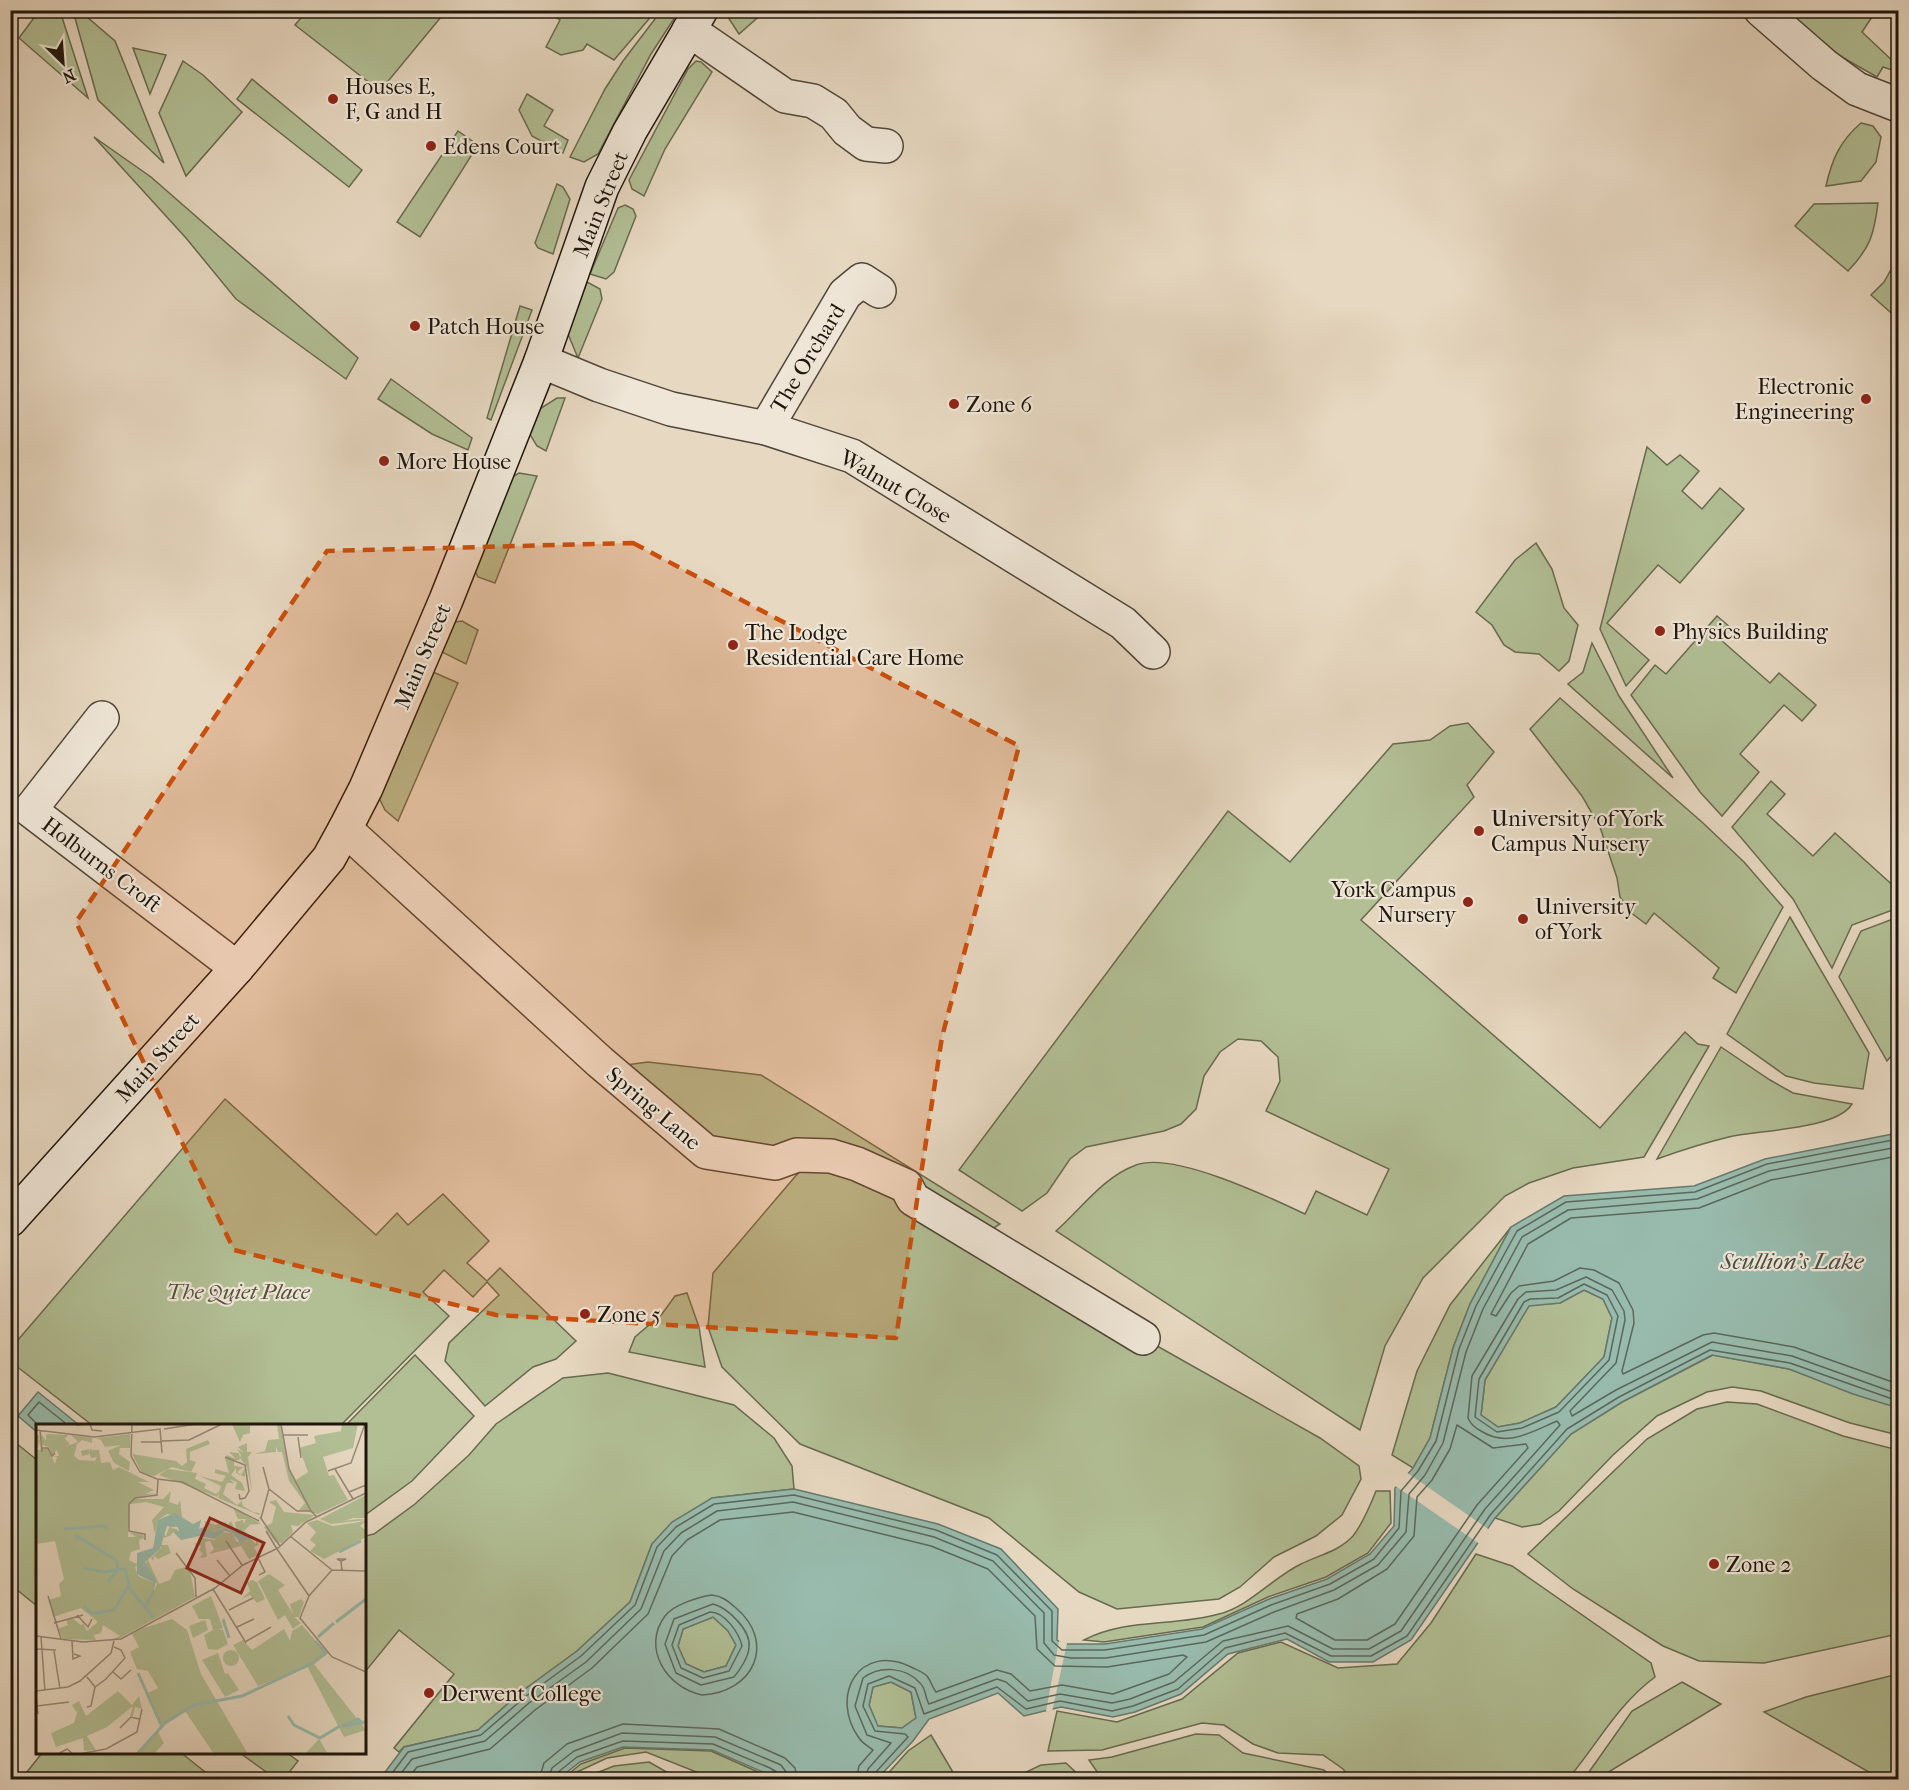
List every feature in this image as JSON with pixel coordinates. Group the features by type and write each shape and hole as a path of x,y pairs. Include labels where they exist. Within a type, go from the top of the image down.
{"street":[{"path":"1761,10 1824,65 1857,89 1899,105"},
{"path":"695,20 785,96 813,101 827,110 866,144 886,146"},
{"name":"Main Street","path":"10,1220 237,968 329,858 366,788 446,600 541,361 602,187 630,131 695,20"},
{"name":"The Orchard","path":"766,428 845,294 862,280 879,291"},
{"name":"Walnut Close","path":"541,361 599,386 671,409 766,428 852,456 1123,623 1153,652"},
{"name":"Holburns Croft","path":"102,718 30,810 237,968"},
{"name":"Spring Lane","path":"345,829 600,1062 706,1152 774,1162 797,1155 831,1156 857,1164 906,1186 913,1199 1143,1338"}],"highlighted area":[{"path":"633,543 1019,746 942,1037 896,1338 496,1315 234,1250 76,922 327,551"}],"green space":[{"path":"650,10 654,13 614,60 587,44 583,50 561,55 546,47 560,20 557,18 561,11"},
{"path":"39,11 60,11 88,98 19,38"},
{"path":"73,11 80,11 115,41 164,163 98,100"},
{"path":"307,11 446,11 380,91 295,25"},
{"path":"661,11 679,11 651,54 598,154 584,162 570,157 605,89"},
{"path":"724,11 765,11 739,34"},
{"path":"1787,11 1876,11 1862,32 1898,66 1898,72 1883,67 1877,77 1840,56"},
{"path":"133,48 166,55 150,94"},
{"path":"183,61 203,75 242,112 186,176 159,113"},
{"path":"696,61 701,62 712,72 665,149 644,196 632,189 629,180 688,69"},
{"path":"252,79 362,170 349,187 237,99"},
{"path":"527,94 553,110 544,126 568,140 563,153 532,136 519,110"},
{"path":"1861,123 1873,126 1881,137 1876,162 1861,181 1826,186 1838,151"},
{"path":"458,131 478,145 420,237 397,222"},
{"path":"94,137 151,177 358,358 346,379 236,299 186,238"},
{"path":"557,184 563,187 570,199 553,254 538,248 535,243"},
{"path":"1878,203 1870,240 1848,271 1795,226 1814,204"},
{"path":"625,205 633,209 636,216 614,272 606,279 590,274 618,208"},
{"path":"1898,257 1898,319 1871,295 1884,282"},
{"path":"587,282 600,289 602,299 578,358 568,334"},
{"path":"520,306 532,310 491,420 487,418"},
{"path":"391,379 472,438 468,450 432,434 378,399"},
{"path":"557,398 565,398 546,451 537,446 529,433 538,410"},
{"path":"1647,447 1667,465 1680,455 1699,471 1682,491 1702,509 1720,488 1744,509 1680,583 1658,565 1607,623 1649,660 1626,686 1600,629"},
{"path":"519,473 537,476 495,583 478,577 475,571 512,477"},
{"path":"1536,543 1552,569 1564,608 1578,625 1569,661 1559,671 1539,654 1515,652 1504,645 1492,625 1476,612 1515,560"},
{"path":"1717,616 1731,628 1721,640 1770,683 1779,673 1816,705 1802,721 1784,705 1740,754 1759,772 1722,816 1700,792 1631,695 1655,665 1666,674"},
{"path":"462,621 478,630 466,664 442,652 455,622"},
{"path":"1592,643 1619,696 1673,778 1568,684 1583,672"},
{"path":"433,672 458,683 398,821 385,810 379,798"},
{"path":"1560,698 1703,823 1744,862 1783,907 1736,993 1713,978 1719,968 1654,913 1646,924 1630,912 1620,897 1617,878 1600,827 1582,796 1530,729"},
{"path":"1468,723 1494,752 1467,785 1474,797 1361,920 1600,1128 1685,1032 1698,1044 1709,1046 1644,1157 1573,1168 1529,1183 1505,1196 1423,1278 1385,1346 1360,1430 1056,1231 1113,1177 1136,1165 1152,1162 1173,1164 1221,1178 1305,1214 1316,1191 1367,1215 1389,1169 1266,1111 1280,1081 1278,1057 1261,1041 1238,1039 1220,1052 1204,1076 1196,1109 1181,1124 1164,1131 1086,1147 1070,1159 1047,1193 1022,1211 959,1170 1228,811 1290,862 1393,744 1430,740 1450,726"},
{"path":"1771,781 1785,794 1767,814 1813,856 1835,833 1898,890 1898,908 1852,925 1832,968 1793,899 1732,827"},
{"path":"1790,917 1869,1053 1863,1089 1814,1083 1786,1076 1727,1034"},
{"path":"1898,917 1898,1048 1887,1061 1839,977 1861,931"},
{"path":"1721,1047 1793,1093 1852,1104 1844,1112 1815,1124 1733,1136 1657,1159"},
{"path":"648,1062 761,1075 1000,1224 992,1229 1143,1338 1320,1438 1359,1466 1361,1479 1342,1515 1316,1536 1274,1557 1240,1587 1219,1599 1117,1609 1079,1592 989,1518 800,1444 722,1367 708,1327 713,1273 799,1172 809,1144 757,1147 716,1141 618,1066"},
{"name":"The Quiet Place","path":"225,1099 376,1235 397,1213 408,1225 443,1194 489,1241 467,1263 487,1281 500,1268 576,1341 556,1359 533,1367 485,1406 445,1361 449,1343 499,1295 487,1282 473,1297 444,1270 423,1292 449,1316 342,1424 91,1424 11,1362 11,1348"},
{"path":"1511,1227 1470,1304 1453,1348 1430,1438 1413,1468 1392,1455 1417,1371 1450,1305"},
{"path":"1584,1290 1603,1299 1612,1318 1604,1357 1556,1407 1520,1423 1498,1427 1481,1415 1485,1380 1529,1305 1560,1303"},
{"path":"687,1293 699,1327 705,1367 629,1352 635,1337 662,1314 675,1296"},
{"path":"415,1355 474,1416 412,1481 366,1514 366,1424 347,1424"},
{"path":"1713,1355 1789,1369 1898,1407 1898,1435 1850,1423 1761,1391 1732,1387 1707,1392 1657,1416 1613,1455 1559,1511 1540,1524 1522,1527 1495,1518 1571,1434 1622,1402"},
{"path":"608,1373 734,1405 774,1438 792,1466 794,1489 712,1498 652,1544 630,1602 577,1651 521,1692 478,1730 404,1747 399,1752 394,1748 454,1674 399,1630 366,1671 366,1536 374,1534 415,1504 469,1455 496,1424 563,1378"},
{"name":"Zone 2","path":"1727,1402 1757,1404 1843,1436 1898,1450 1898,1634 1764,1663 1699,1661 1663,1646 1573,1589 1528,1554 1647,1439 1697,1409"},
{"path":"11,1439 36,1459 36,1605 11,1585"},
{"path":"1376,1491 1390,1491 1391,1523 1368,1553 1326,1577 1268,1597 1203,1627 1104,1642 1084,1640 1116,1628 1202,1618 1241,1605 1290,1570 1335,1550 1353,1536"},
{"path":"1476,1554 1512,1566 1651,1663 1655,1677 1629,1700 1568,1779 1351,1779 1343,1769 1323,1755 1278,1753 1253,1744 1224,1725 1202,1723 1102,1750 1048,1751 1057,1711 1117,1722 1182,1699 1238,1653 1281,1642 1338,1668 1397,1664 1431,1623"},
{"path":"713,1617 728,1631 736,1645 726,1666 704,1672 686,1664 678,1646 683,1629"},
{"path":"1898,1674 1898,1779 1881,1779 1764,1712 1806,1697"},
{"path":"891,1682 911,1692 916,1718 902,1728 877,1726 869,1705 873,1687"},
{"path":"1682,1682 1721,1704 1597,1779 1584,1779 1632,1711"},
{"path":"1196,1734 1219,1735 1243,1753 1324,1770 1333,1779 1102,1779 1089,1760 1112,1757"},
{"path":"931,1735 957,1779 883,1779 908,1751"},
{"path":"625,1748 711,1751 774,1779 714,1779 646,1752 607,1758 562,1779 581,1764"},
{"path":"41,1754 183,1754 214,1779 26,1780 23,1777"},
{"path":"241,1754 288,1754 298,1761 284,1779 276,1779"},
{"path":"649,1762 679,1779 627,1779 621,1775 611,1779 581,1779 614,1766"},
{"path":"1066,1763 1083,1779 1028,1779 1024,1773 1041,1765"}],"water":[{"name":"Scullion's Lake","path":"1898,1133 1898,1408 1853,1394 1789,1369 1712,1355 1622,1402 1571,1434 1495,1518 1411,1640 1373,1662 1329,1662 1287,1639 1228,1654 1181,1694 1135,1712 1113,1717 1061,1707 1024,1716 998,1693 929,1719 913,1741 877,1779 779,1779 712,1750 623,1747 580,1762 558,1779 379,1780 404,1747 478,1730 521,1692 577,1651 630,1602 652,1544 672,1522 712,1498 794,1489 938,1524 1001,1549 1058,1609 1057,1640 1063,1644 1105,1644 1202,1629 1269,1599 1327,1579 1370,1554 1394,1526 1395,1488 1413,1468 1430,1438 1453,1348 1470,1304 1511,1227 1564,1196 1694,1186 1765,1159","holes":["1584,1290 1603,1299 1612,1318 1604,1357 1556,1407 1520,1423 1498,1427 1481,1415 1485,1380 1529,1306 1560,1303","713,1617 728,1631 736,1645 726,1666 704,1672 686,1664 678,1646 683,1629","891,1682 911,1692 916,1718 902,1728 878,1726 869,1705 873,1687"]},
{"path":"38,1392 78,1424 36,1424 36,1431 18,1416"}],"pier":[{"path":"1406,1472 1491,1531 1481,1545 1394,1485"},
{"path":"1059,1641 1067,1643 1052,1712 1046,1711"}],"place":[{"name":"Houses E, F, G and H","path":"333,99"},
{"name":"Edens Court","path":"431,146"},
{"name":"Patch House","path":"415,326"},
{"name":"Electronic Engineering","path":"1866,399"},
{"name":"Zone 6","path":"954,404"},
{"name":"More House","path":"384,461"},
{"name":"Physics Building","path":"1660,631"},
{"name":"The Lodge Residential Care Home","path":"733,645"},
{"name":"University of York Campus Nursery","path":"1479,831"},
{"name":"York Campus Nursery","path":"1468,902"},
{"name":"University of York","path":"1523,919"},
{"name":"Zone 5","path":"585,1314"},
{"name":"Zone 2","path":"1714,1564"},
{"name":"Derwent College","path":"429,1693"}]}
